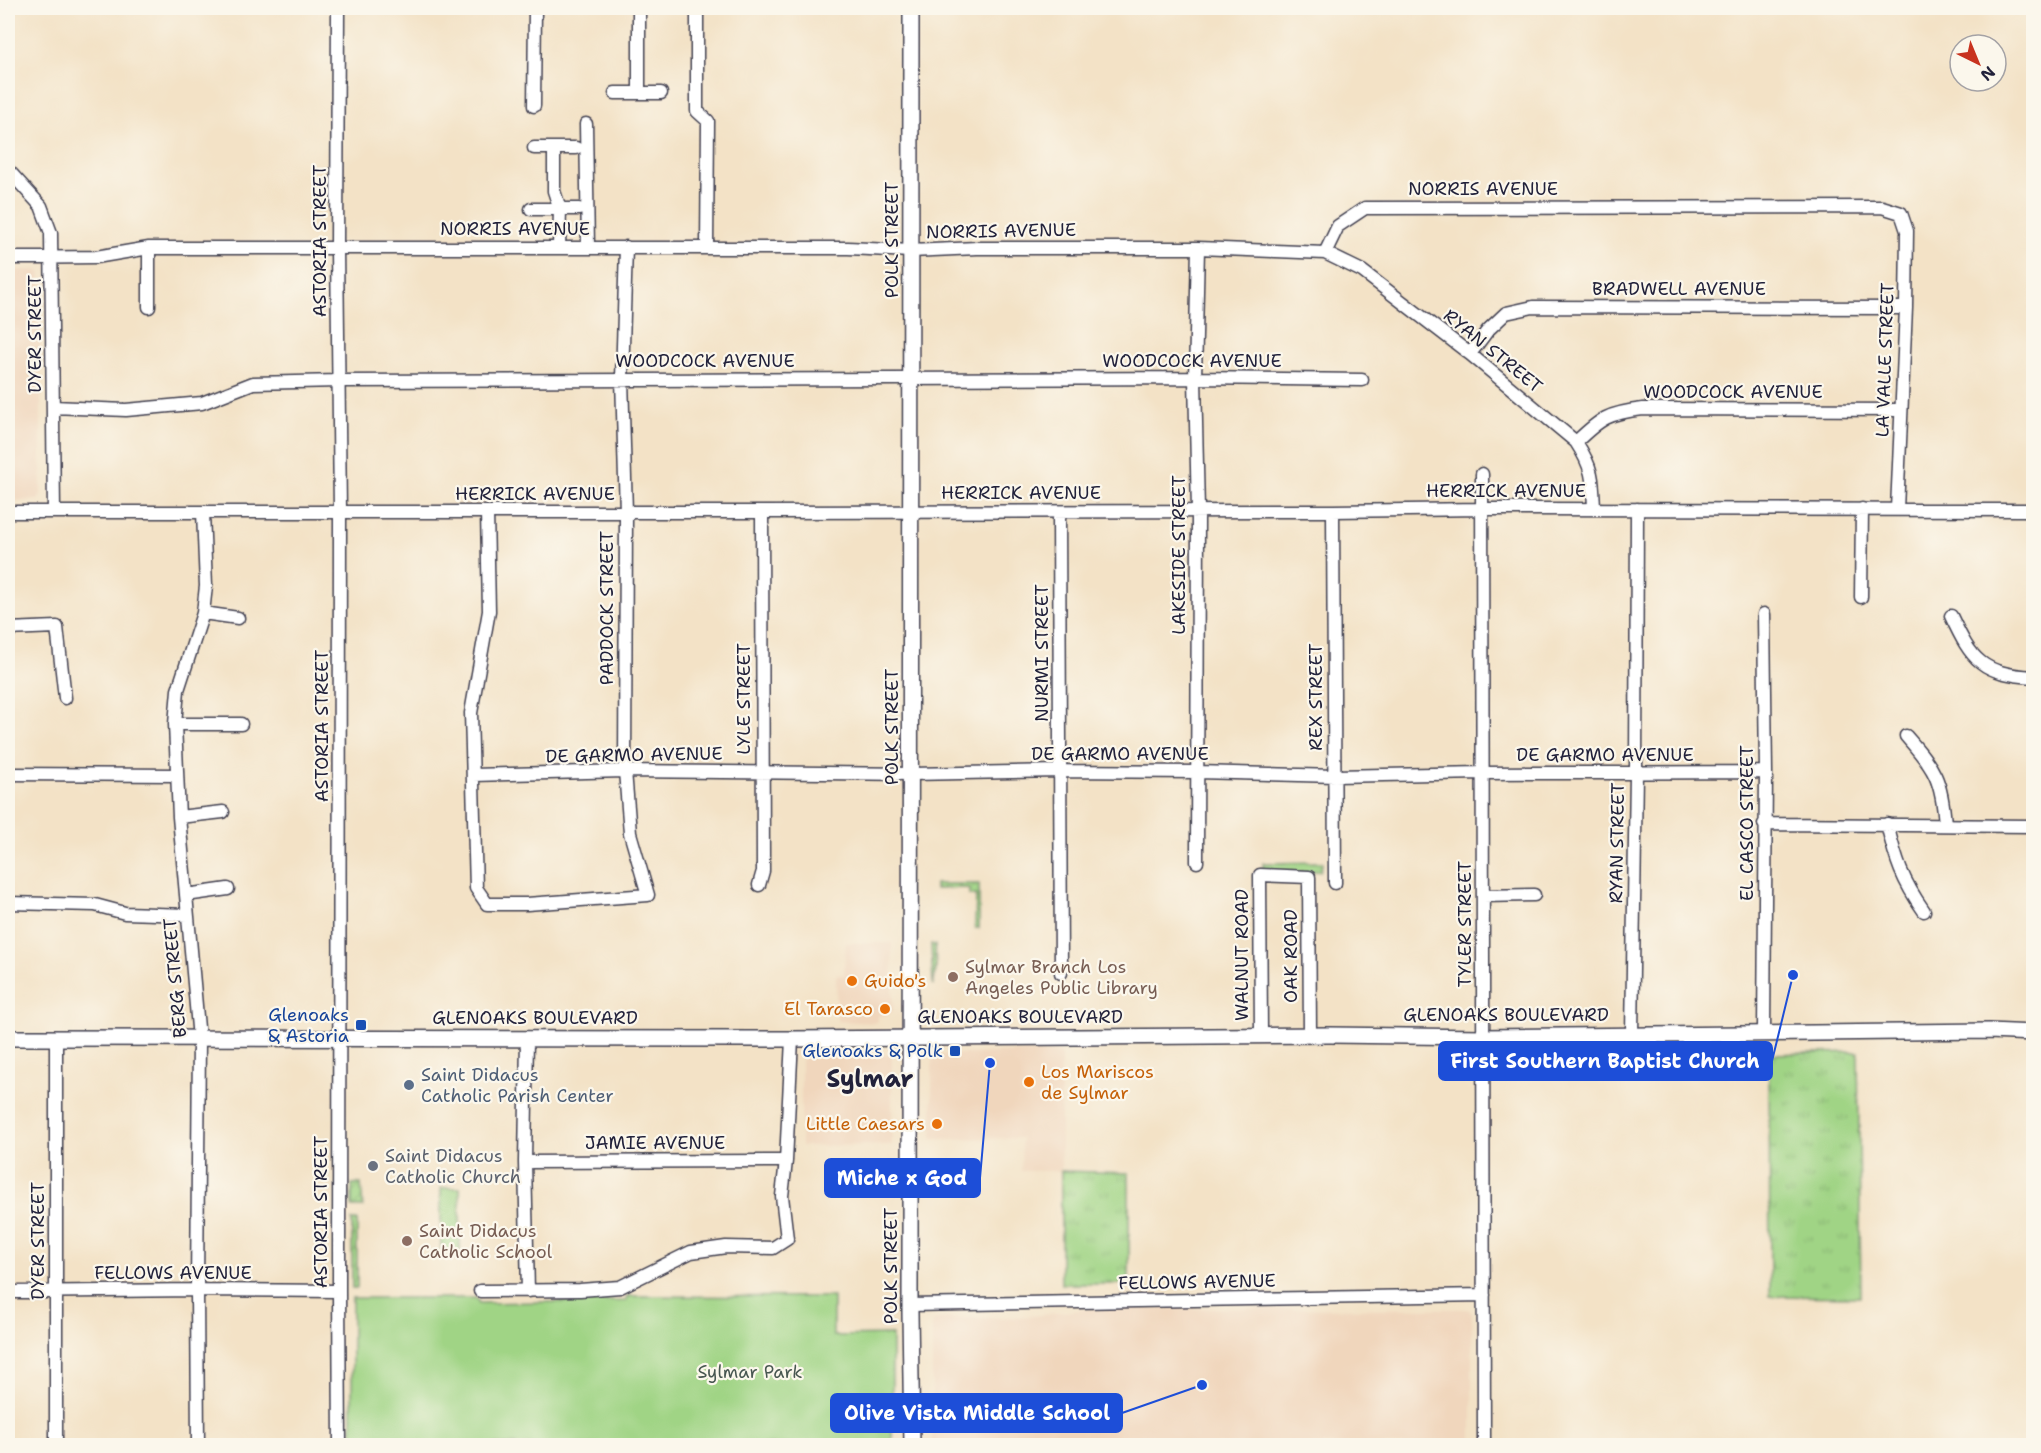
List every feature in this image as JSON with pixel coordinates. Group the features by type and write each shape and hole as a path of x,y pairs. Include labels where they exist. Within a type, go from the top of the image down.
{"main road":[{"name":"POLK STREET","path":"911,8 910,1305 912,1446"},
{"name":"GLENOAKS BOULEVARD","path":"8,1038 792,1038 1261,1035 1483,1037 1764,1032 1989,1031 2034,1033"}],"street":[{"name":"ASTORIA STREET","path":"338,8 340,1446"},
{"path":"534,106 535,8"},
{"path":"639,8 639,93"},
{"path":"697,8 697,111 708,121 707,248"},
{"path":"615,93 661,93"},
{"path":"586,124 588,247"},
{"path":"534,148 576,148"},
{"path":"554,148 554,191 560,209 559,247"},
{"name":"DYER STREET","path":"8,170 41,206 51,233 54,512"},
{"name":"NORRIS AVENUE","path":"8,258 96,257 149,248 626,247 848,248 911,251 977,248 1198,248 1325,253 1338,226 1365,208 1882,207 1901,213"},
{"path":"531,209 579,209"},
{"name":"LA VALLE STREET","path":"1897,509 1906,308 1907,231 1901,213"},
{"name":"PADDOCK STREET","path":"474,775 476,888 488,904 527,904 648,895 630,832 625,771 626,512 622,379 626,247"},
{"path":"149,248 149,307"},
{"name":"LAKESIDE STREET","path":"1197,862 1198,511 1195,378 1198,248"},
{"name":"RYAN STREET","path":"1325,253 1362,271 1470,354 1576,442 1588,460 1593,482 1594,509"},
{"name":"BRADWELL AVENUE","path":"1470,354 1488,330 1506,314 1533,307 1906,308"},
{"name":"WOODCOCK AVENUE","path":"53,407 126,410 202,403 253,383 339,381 1195,378 1362,380"},
{"name":"WOODCOCK AVENUE","path":"1576,442 1595,424 1617,412 1643,409 1901,410"},
{"name":"TYLER STREET","path":"1482,474 1484,1446"},
{"name":"RYAN STREET","path":"1632,1034 1637,509"},
{"path":"1861,597 1862,509"},
{"name":"HERRICK AVENUE","path":"8,512 2034,510"},
{"name":"REX STREET","path":"1333,511 1335,883"},
{"name":"BERG STREET","path":"198,1446 199,1039 179,817 175,724 178,690 203,613 206,586 204,512"},
{"path":"474,775 471,713 489,611 488,512"},
{"name":"LYLE STREET","path":"759,885 763,870 762,512"},
{"name":"NURMI STREET","path":"1059,512 1061,973"},
{"path":"203,613 238,618"},
{"name":"EL CASCO STREET","path":"1764,614 1766,772 1764,1032"},
{"path":"1951,616 1974,658 1987,668 2007,675 2034,677"},
{"path":"8,628 57,627 65,698"},
{"path":"175,724 241,724"},
{"path":"1906,736 1935,772 1944,799 1946,825"},
{"name":"DE GARMO AVENUE","path":"474,775 625,771 912,774 1060,771 1197,772 1335,777 1482,773 1766,772"},
{"path":"8,774 177,775"},
{"path":"179,817 223,812"},
{"path":"1764,824 2034,826"},
{"path":"1887,824 1896,860 1908,889 1924,911"},
{"name":"OAK ROAD","path":"1260,875 1309,877 1310,1035"},
{"name":"WALNUT ROAD","path":"1260,875 1261,1035"},
{"path":"186,894 228,889"},
{"path":"1483,896 1534,896"},
{"path":"8,903 95,905 125,913 187,915"},
{"name":"DYER STREET","path":"56,1037 56,1446"},
{"path":"527,1038 525,1162 528,1291"},
{"path":"480,1291 620,1287 691,1252 726,1247 772,1248 787,1239 782,1196 792,1038"},
{"name":"JAMIE AVENUE","path":"525,1162 786,1161"},
{"name":"FELLOWS AVENUE","path":"8,1292 339,1291"},
{"name":"FELLOWS AVENUE","path":"910,1305 1484,1295"}],"shaded area":[{"path":"8,270 35,270 39,271 41,276 41,495 38,500 8,501"},
{"path":"846,943 892,943 893,1011 888,1015 878,1016 878,1021 874,1023 837,1021 836,975 844,975"},
{"path":"1061,1053 1061,1171 1021,1171 1022,1138 932,1139 932,1059 936,1055"},
{"path":"808,1055 892,1055 892,1145 801,1146 801,1062"},
{"path":"1096,1308 1468,1309 1472,1313 1472,1445 932,1445 932,1325 934,1321 1025,1317"}],"green space":[{"path":"1323,862 1320,871 1263,873 1263,863"},
{"path":"935,884 979,884 979,928 975,928 976,895 969,895 969,888 935,889"},
{"path":"931,944 935,945 936,970 933,985"},
{"path":"1858,1052 1861,1297 1770,1296 1769,1054"},
{"path":"1061,1171 1129,1173 1129,1284 1061,1284"},
{"path":"352,1184 361,1184 363,1207 352,1207"},
{"path":"441,1188 460,1188 460,1253 441,1253"},
{"path":"352,1220 357,1220 357,1288 352,1288"},
{"name":"Sylmar Park","path":"627,1296 833,1297 833,1336 892,1335 892,1445 352,1445 352,1298 476,1298 479,1303 626,1301"}],"place":[{"name":"First Southern Baptist Church","path":"1793,975"},
{"name":"Sylmar Branch Los Angeles Public Library","path":"953,977"},
{"name":"Guido's","path":"852,981"},
{"name":"El Tarasco","path":"885,1009"},
{"name":"Glenoaks & Astoria","path":"361,1025"},
{"name":"Glenoaks & Polk","path":"955,1051"},
{"name":"Miche x God","path":"990,1063"},
{"name":"Los Mariscos de Sylmar","path":"1029,1082"},
{"name":"Saint Didacus Catholic Parish Center","path":"409,1085"},
{"name":"Little Caesars","path":"937,1124"},
{"name":"Saint Didacus Catholic Church","path":"373,1166"},
{"name":"Saint Didacus Catholic School","path":"407,1241"},
{"name":"Olive Vista Middle School","path":"1202,1385"}],"district":[{"name":"Sylmar","path":"870,1079"}]}
